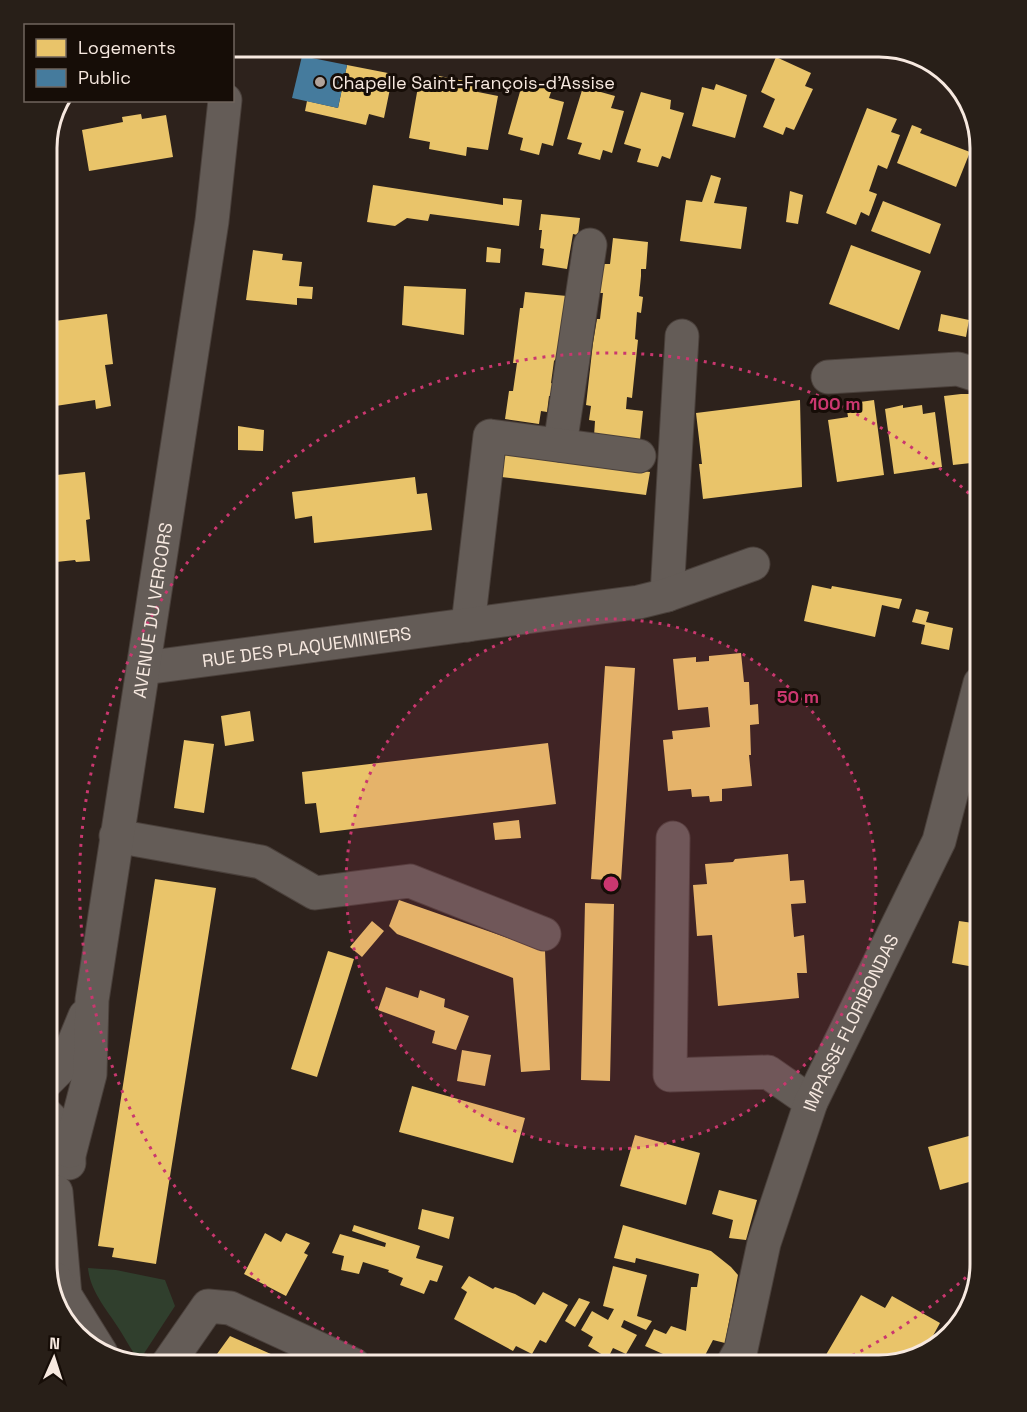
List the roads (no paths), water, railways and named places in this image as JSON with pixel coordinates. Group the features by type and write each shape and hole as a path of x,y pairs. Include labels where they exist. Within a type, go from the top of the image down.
{"street":[{"name":"AVENUE DU VERCORS","path":"57,1189 65,1180 90,1074 92,1000 212,221 225,102"},
{"path":"560,445 590,244"},
{"path":"667,595 682,336"},
{"path":"828,377 958,369 970,373"},
{"path":"468,625 490,436 639,456"},
{"name":"RUE DES PLAQUEMINIERS","path":"144,668 639,602 667,595 753,564"},
{"name":"IMPASSE FLORIBONDAS","path":"738,1355 741,1349 764,1244 811,1102 939,841 970,724"},
{"path":"116,836 261,862 315,893 410,881 544,934"},
{"path":"673,838 670,1075 768,1072 811,1102"},
{"name":"AVENUE DU VERCORS","path":"57,1071 66,1062 92,1000"},
{"path":"57,1126 62,1131 70,1151"},
{"path":"57,1238 65,1296"},
{"path":"60,1287 87,1331"},
{"path":"174,1355 208,1306 230,1308 332,1355"}],"place":[{"name":"Chapelle Saint-François-d'Assise","path":"320,82"}]}
